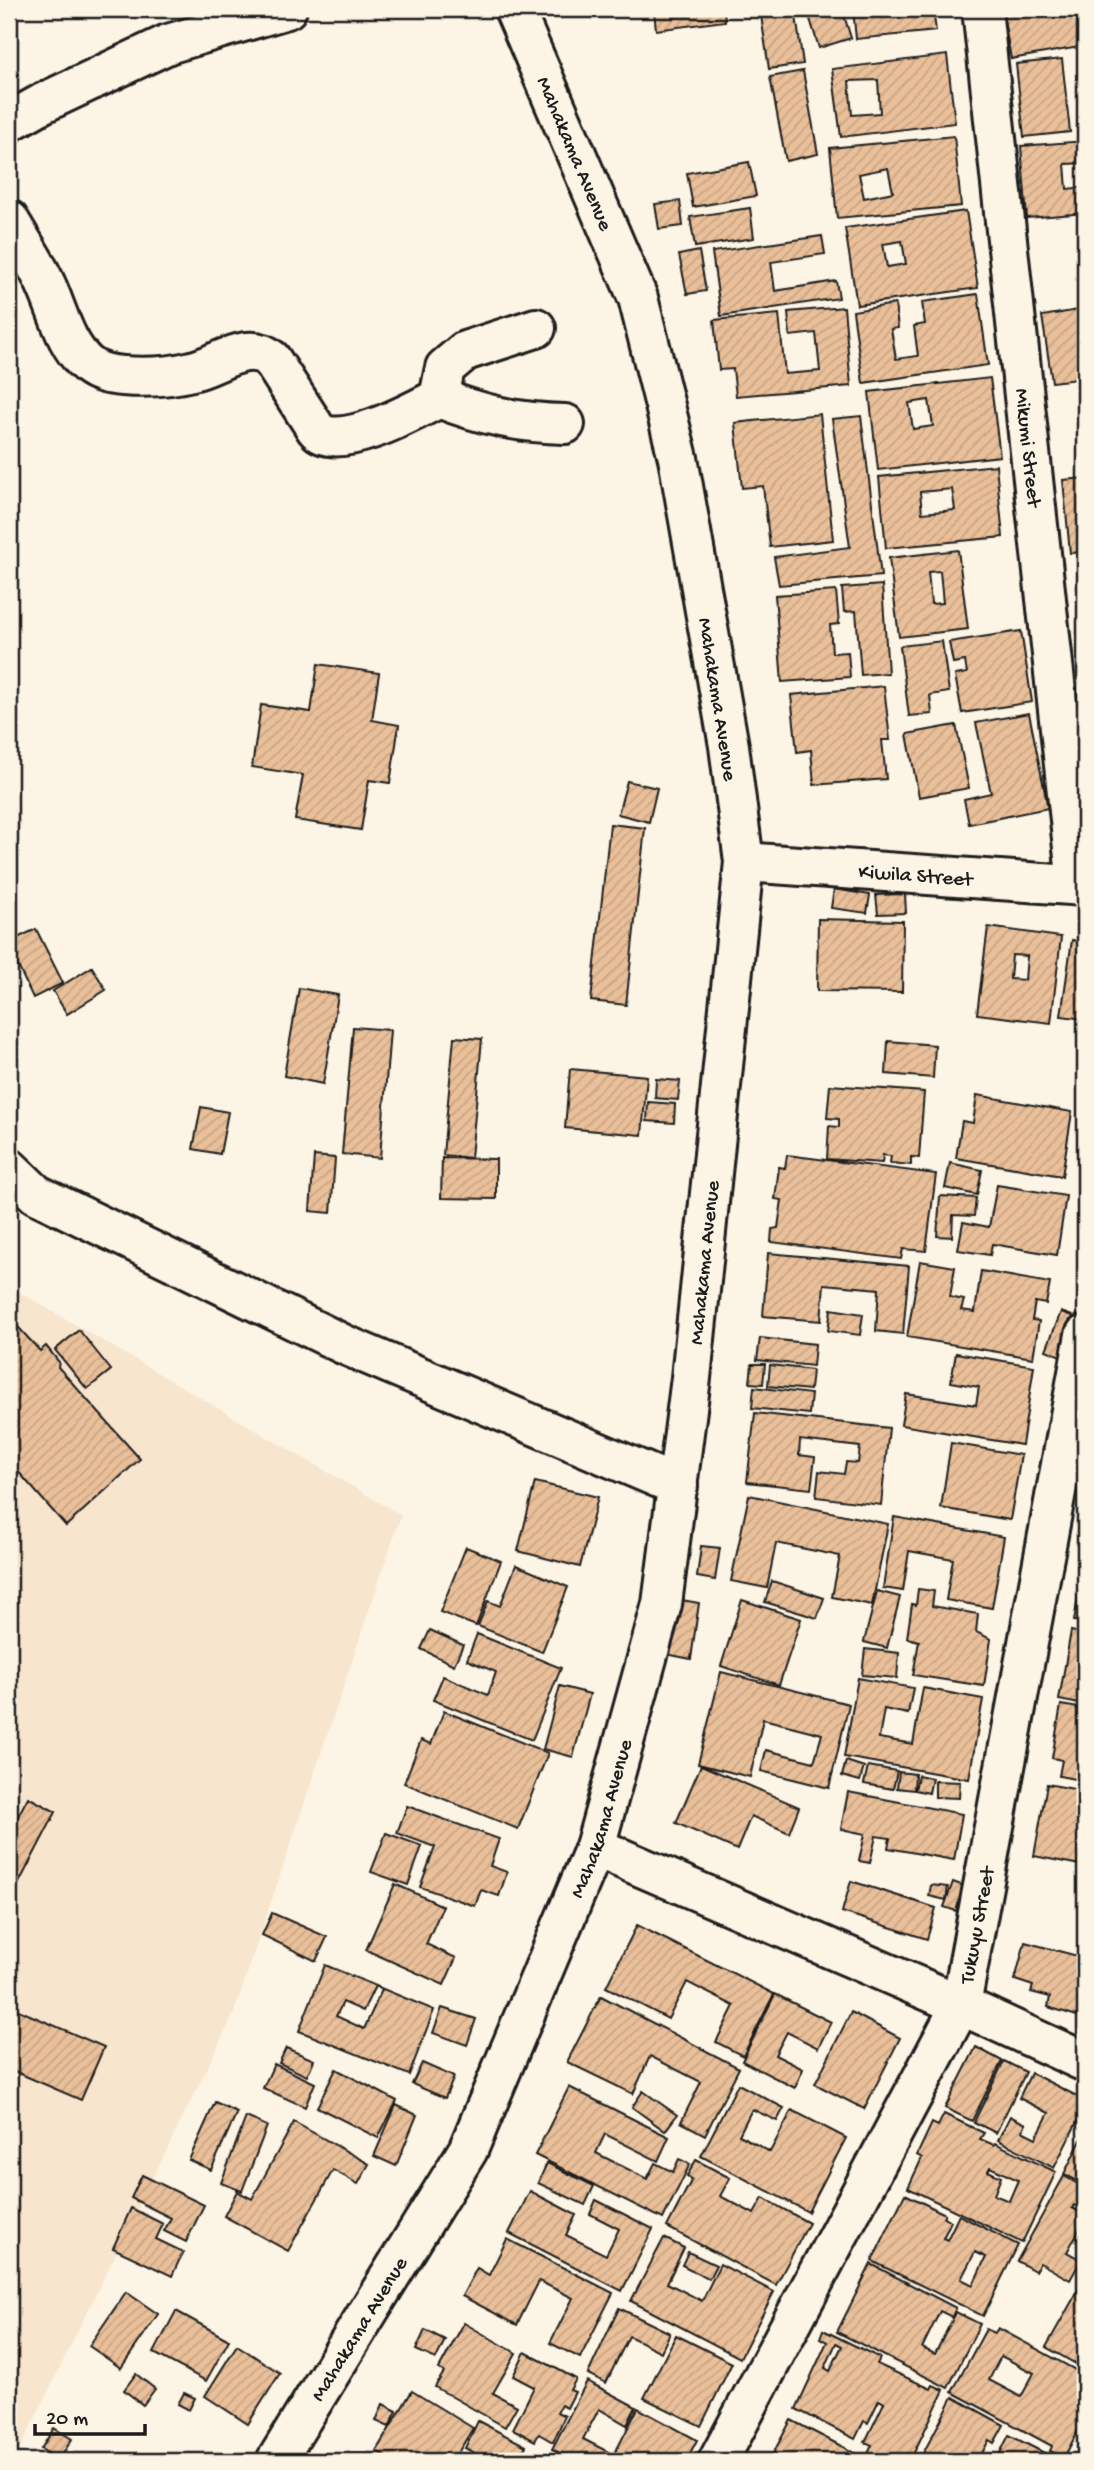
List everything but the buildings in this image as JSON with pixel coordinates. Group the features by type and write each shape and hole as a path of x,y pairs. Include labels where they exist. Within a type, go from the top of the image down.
{"street":[{"path":"9,122 168,44 286,9"},
{"name":"Mahakama Avenue","path":"276,2461 468,2150 596,1847 662,1604 678,1486 744,862 729,746 680,472 638,298 514,9"},
{"name":"Mikumi Street","path":"982,9 1081,885"},
{"path":"9,220 47,285 57,315 71,342 87,364 99,372 150,378 194,371 233,355 263,352 271,359 316,429 326,437 341,437 397,420 439,398 476,413 527,423 565,424"},
{"path":"439,398 445,368 465,351 536,328"},
{"name":"Kiwila Street","path":"744,862 1081,885"},
{"path":"9,1168 36,1194 345,1345 678,1486"},
{"name":"Tukuyu Street","path":"718,2461 961,2005 1085,1335"},
{"path":"596,1847 961,2005 1085,2062"}],"shaded area":[{"path":"9,1286 401,1515 234,2013 14,2461 9,2461"}]}
